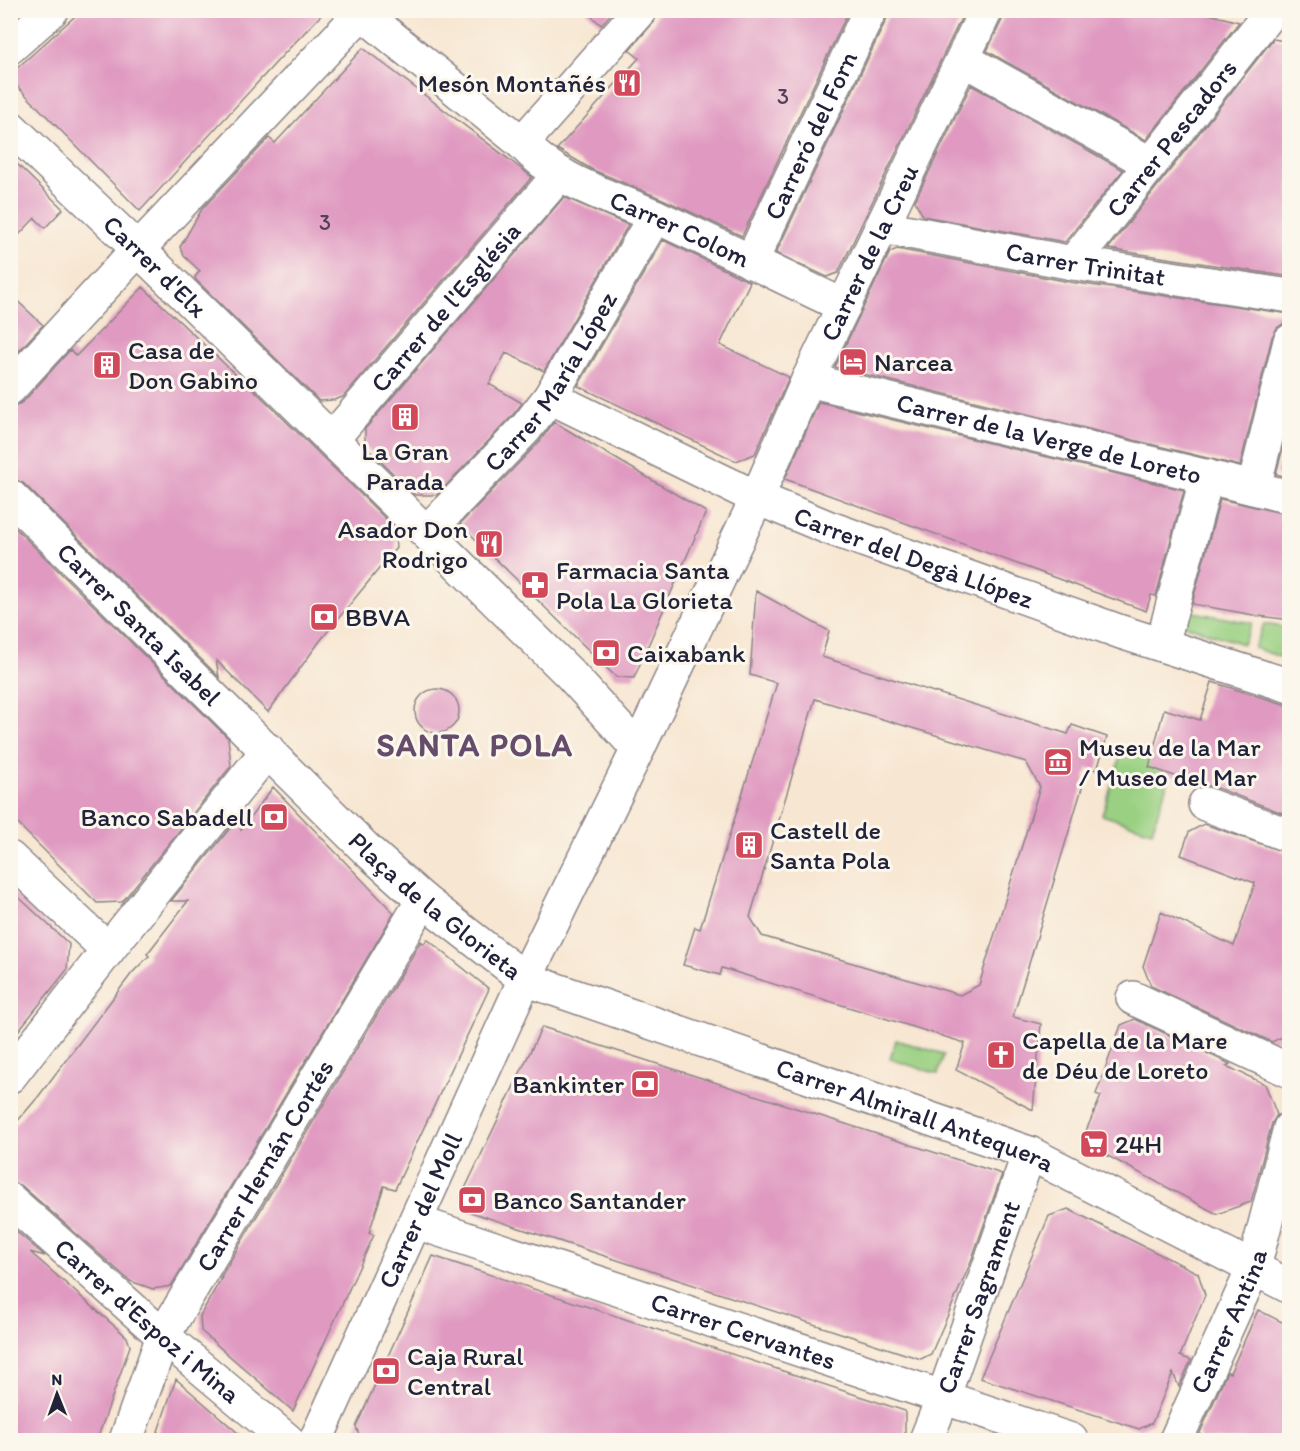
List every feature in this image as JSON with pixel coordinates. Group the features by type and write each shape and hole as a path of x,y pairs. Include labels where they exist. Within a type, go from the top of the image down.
{"street":[{"path":"10,47 52,10"},
{"path":"522,143 640,10"},
{"name":"Carreró del Forn","path":"751,262 870,10"},
{"name":"Carrer de la Creu","path":"757,498 808,380 986,10"},
{"path":"10,388 363,11"},
{"name":"Carrer Colom","path":"363,11 522,143 535,158 559,174 655,216 844,306"},
{"name":"Carrer Pescadors","path":"1073,263 1274,14"},
{"path":"963,58 1151,164"},
{"name":"Carrer d'Elx","path":"10,127 427,532"},
{"name":"Carrer de l'Església","path":"332,439 559,174"},
{"name":"Carrer María López","path":"427,532 526,428 550,397 655,216"},
{"name":"Carrer Trinitat","path":"883,226 1073,263 1290,296"},
{"path":"1254,487 1290,341"},
{"name":"Carrer de la Verge de Loreto","path":"808,380 1290,496"},
{"name":"Carrer del Degà Llópez","path":"550,397 757,498 827,527 1162,645 1290,686"},
{"path":"1162,645 1207,476"},
{"name":"Carrer Santa Isabel","path":"10,496 268,750"},
{"name":"Plaça de la Glorieta","path":"268,750 367,850 423,900 525,979 638,749 757,498"},
{"path":"427,532 570,674 638,749"},
{"path":"10,1076 268,750"},
{"path":"1205,804 1290,836"},
{"path":"10,858 108,950"},
{"name":"Carrer Hernán Cortés","path":"126,1440 163,1336 423,900"},
{"name":"Carrer Almirall Antequera","path":"525,979 1029,1153 1290,1287"},
{"name":"Carrer del Moll","path":"316,1440 525,979"},
{"path":"1133,998 1290,1071"},
{"name":"Carrer Antina","path":"1176,1440 1254,1267 1290,1128"},
{"name":"Carrer Sagrament","path":"926,1440 944,1398 1029,1153"},
{"name":"Carrer d'Espoz i Mina","path":"10,1200 163,1336 287,1440"},
{"name":"Carrer Cervantes","path":"416,1222 1071,1440"}],"green space":[{"path":"1188,611 1252,623 1243,644 1187,626 1185,624"},
{"path":"1264,624 1289,628 1289,660 1254,648"},
{"path":"1123,749 1173,765 1152,831 1102,815"},
{"path":"896,1040 944,1054 938,1074 890,1059"}],"building":[{"path":"82,10 326,10 140,211 15,84 16,69"},
{"path":"585,10 614,10 601,25"},
{"path":"658,10 849,10 742,236 593,170 557,149 639,58 629,50 654,22"},
{"path":"888,10 965,10 838,273 827,277 776,253 887,18"},
{"path":"1004,10 1194,10 1239,22 1146,140 987,51 1003,18"},
{"path":"1273,39 1290,42 1290,202 1285,276 1108,249"},
{"path":"363,48 532,177 343,397 319,401 196,280 195,277 200,271 184,256 180,247 202,209 269,138 275,143"},
{"path":"971,85 1123,170 1065,242 923,216 915,201"},
{"path":"10,157 63,209 45,228 35,218 10,244"},
{"path":"564,197 628,225 544,371 506,353 489,384 522,403 512,416 437,495 415,495 365,446 365,429"},
{"path":"663,240 750,282 720,345 789,377 755,454 736,461 578,386"},
{"path":"897,249 1070,282 1290,314 1290,323 1284,323 1277,328 1272,337 1240,466 835,367 890,252"},
{"path":"143,287 249,387 247,383 394,527 396,548 320,641 268,712 216,660 219,677 23,483 10,478 10,406 16,406 24,401 70,350 76,356"},
{"path":"10,294 43,325 10,360"},
{"path":"819,402 1184,490 1156,596 1151,595 1146,611 785,479"},
{"path":"1290,421 1290,478 1276,474"},
{"path":"554,422 706,512 634,678 616,677 460,524 540,441"},
{"path":"1220,499 1290,515 1290,620 1192,604"},
{"path":"10,523 228,738 231,766 122,902 97,903 10,816"},
{"name":"Castell de Santa Pola","path":"756,591 829,631 822,657 1068,734 1072,725 1107,737 1097,770 1088,768 1013,1017 1041,1024 1033,1110 956,1070 965,1043 722,968 720,975 683,965 695,927 700,929 777,683 750,675","holes":["815,699 1026,762 1040,787 979,985 960,995 762,936 750,917"]},
{"path":"1212,682 1290,706 1290,816 1212,786 1203,786 1149,767 1164,709 1200,720"},
{"path":"437,689 452,696 459,711 452,726 437,733 422,726 415,711 422,696"},
{"path":"273,787 394,913 171,1286 153,1289 130,1281 22,1186 10,1182 10,1130 38,1097 132,973 149,956 147,954 188,901 171,901 239,817 241,830"},
{"path":"1204,824 1290,854 1290,1033 1272,1042 1151,986 1143,966 1161,912 1234,946 1255,883 1181,855 1189,832"},
{"path":"10,889 69,944 67,970 10,1041"},
{"path":"427,939 489,989 395,1189 384,1186 369,1233 374,1235 293,1411 201,1331 200,1316 222,1277 220,1278 421,941 424,944"},
{"path":"1135,1019 1230,1064 1226,1066 1265,1084 1277,1115 1272,1123 1251,1202 1217,1214 1091,1147 1086,1131 1101,1096 1096,1094 1121,1025"},
{"path":"542,1027 1002,1174 970,1264 931,1354 921,1359 467,1211 461,1197"},
{"path":"1068,1209 1198,1273 1205,1295 1180,1356 1191,1360 1179,1387 1173,1373 1152,1423 1139,1429 980,1378 1049,1216"},
{"path":"10,1226 45,1256 30,1252 127,1337 130,1346 97,1440 10,1440"},
{"path":"433,1256 905,1411 905,1440 361,1440 356,1427"},
{"path":"1258,1310 1290,1326 1290,1440 1201,1440 1199,1435"},
{"path":"176,1379 246,1440 155,1440"}],"place":[{"name":"Mesón Montañés","path":"627,83"},
{"name":"Narcea","path":"853,362"},
{"name":"Casa de Don Gabino","path":"107,365"},
{"name":"La Gran Parada","path":"405,417"},
{"name":"Asador Don Rodrigo","path":"489,544"},
{"name":"Farmacia Santa Pola La Glorieta","path":"535,585"},
{"name":"BBVA","path":"324,617"},
{"name":"Caixabank","path":"606,653"},
{"name":"Museu de la Mar / Museo del Mar","path":"1058,762"},
{"name":"Banco Sabadell","path":"274,817"},
{"name":"Castell de Santa Pola","path":"749,845"},
{"name":"Capella de la Mare de Déu de Loreto","path":"1001,1055"},
{"name":"Bankinter","path":"645,1084"},
{"name":"24H","path":"1094,1144"},
{"name":"Banco Santander","path":"472,1200"},
{"name":"Caja Rural Central","path":"386,1371"}],"district":[{"name":"SANTA POLA","path":"475,745"}]}
